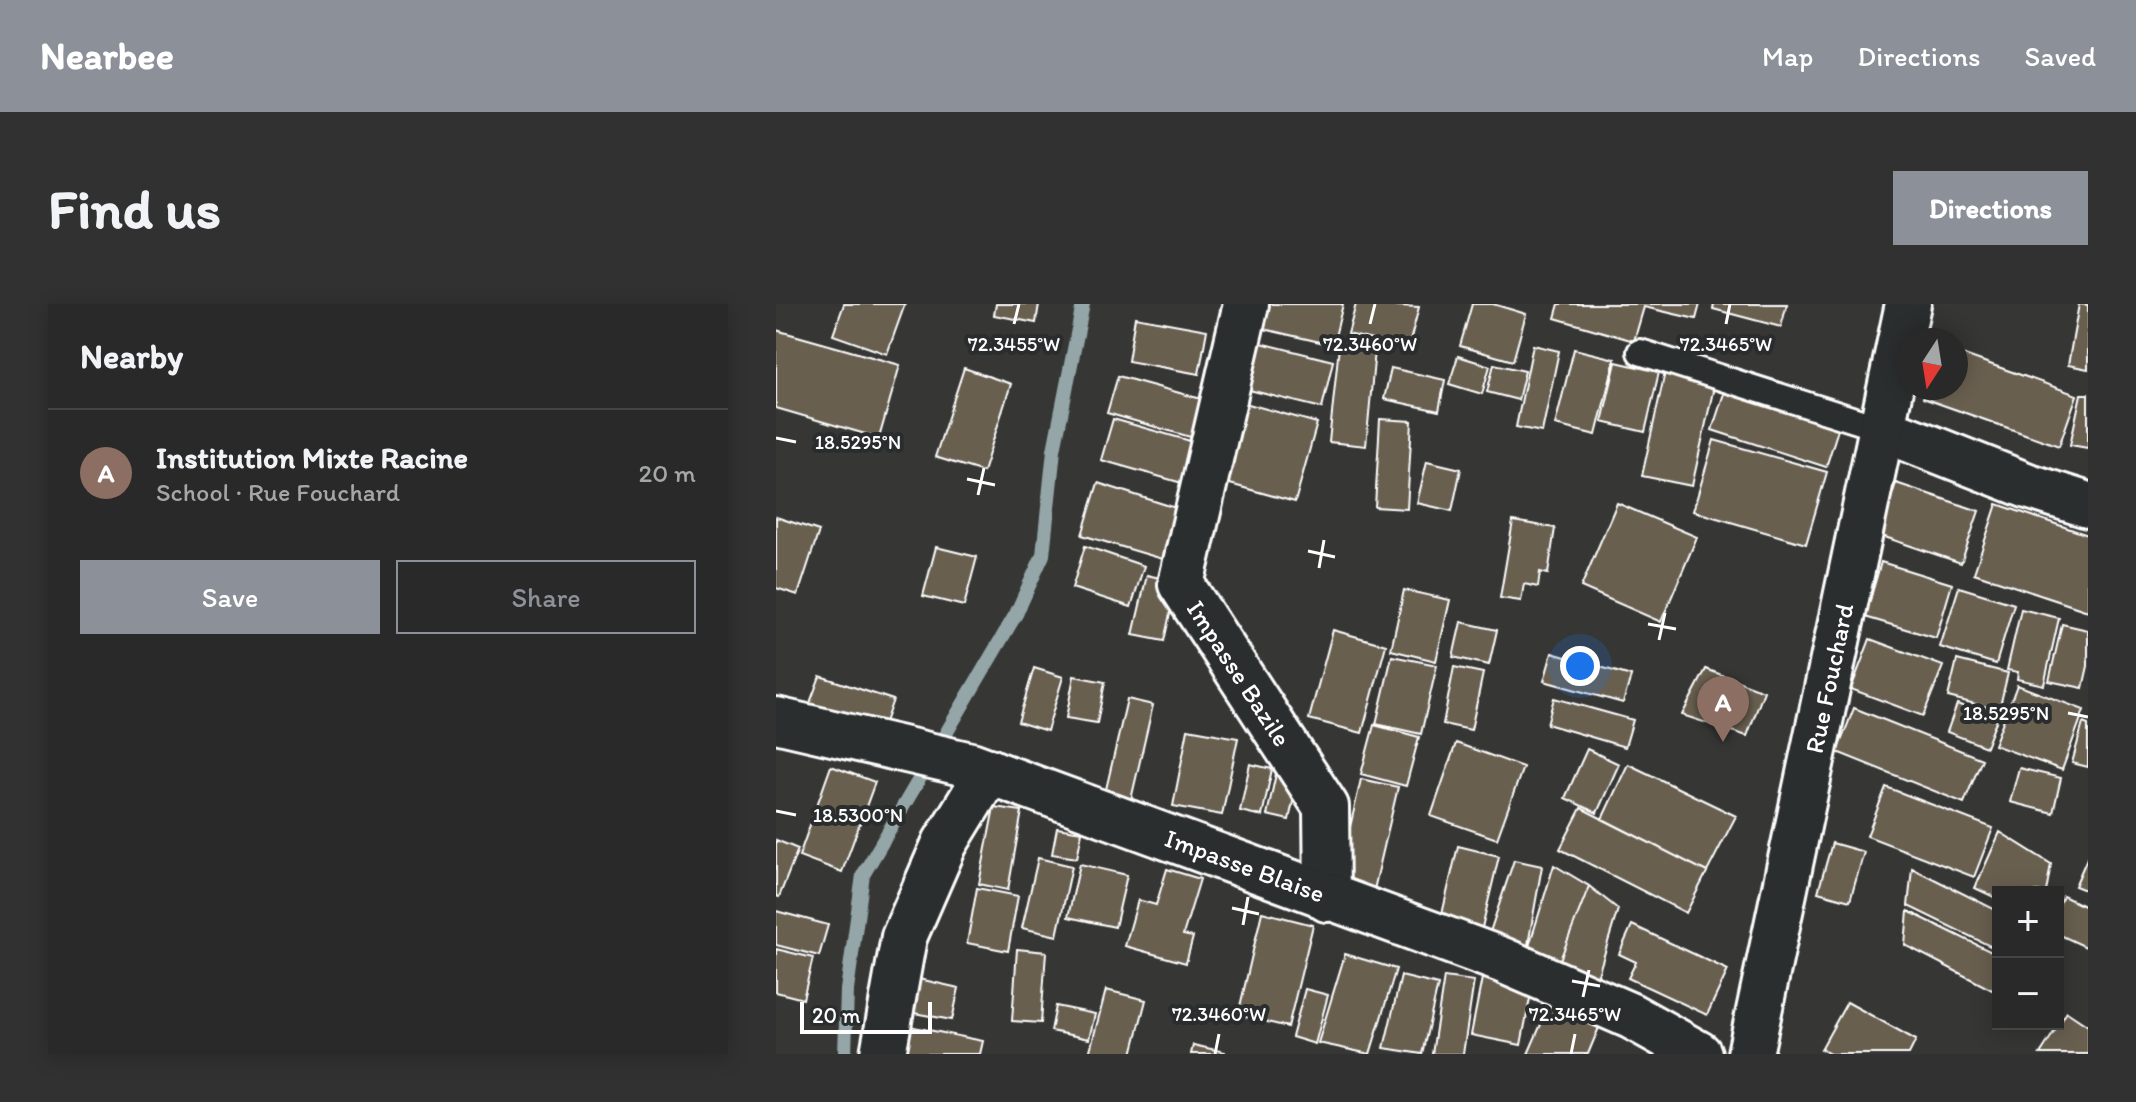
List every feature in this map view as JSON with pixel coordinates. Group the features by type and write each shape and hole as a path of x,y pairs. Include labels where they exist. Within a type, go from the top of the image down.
{"street":[{"name":"Impasse Bazile","path":"1246,304 1181,584 1326,807 1327,899"},
{"name":"Rue Fouchard","path":"1750,1054 1908,304"},
{"path":"1883,429 2028,486 2088,505"},
{"name":"Impasse Blaise","path":"776,720 989,771 1327,899 1502,960 1631,1016 1699,1054"},
{"path":"883,1054 904,937 945,843 989,771"}],"lane":[{"path":"1640,352 1883,429"}],"building":[{"path":"844,304 905,304 887,354 833,335"},
{"path":"996,304 1039,304 1036,323 994,315"},
{"path":"1261,304 1343,304 1333,345 1255,327"},
{"path":"1356,304 1419,307 1408,349 1348,334"},
{"path":"1472,304 1493,304 1526,314 1513,361 1460,346"},
{"path":"1559,304 1700,304 1696,319 1644,307 1634,341 1555,318"},
{"path":"1714,304 1787,304 1781,327 1713,309"},
{"path":"2079,304 2088,305 2088,369 2068,365"},
{"path":"1135,317 1207,330 1199,374 1128,361"},
{"path":"776,330 900,365 879,438 776,408"},
{"path":"1253,341 1333,361 1322,408 1241,388"},
{"path":"1533,345 1559,351 1542,432 1516,427"},
{"path":"1339,346 1375,350 1366,446 1329,442"},
{"path":"1574,349 1615,359 1596,435 1555,425"},
{"path":"1458,356 1490,366 1482,394 1449,384"},
{"path":"1968,356 2077,395 2059,446 1929,400 1968,400"},
{"path":"1616,362 1659,372 1645,432 1602,422"},
{"path":"1494,364 1525,371 1518,400 1487,392"},
{"path":"964,368 1011,384 983,472 935,457"},
{"path":"1391,368 1445,380 1439,411 1384,399"},
{"path":"1665,372 1715,382 1692,486 1642,476"},
{"path":"1118,376 1205,400 1194,438 1107,413"},
{"path":"1727,384 1841,420 1826,467 1712,430"},
{"path":"2081,394 2088,394 2088,448 2070,445"},
{"path":"1241,402 1317,423 1295,502 1219,481"},
{"path":"1113,419 1194,442 1182,483 1101,460"},
{"path":"1380,419 1412,421 1407,509 1375,507"},
{"path":"1714,440 1827,472 1806,544 1693,511"},
{"path":"1427,461 1461,469 1452,511 1417,503"},
{"path":"1098,483 1182,510 1166,560 1082,535"},
{"path":"1896,483 1979,511 1961,563 1879,535"},
{"path":"1617,503 1697,537 1661,622 1581,587"},
{"path":"1997,504 2088,535 2088,611 1974,573"},
{"path":"776,517 819,531 798,595 776,588"},
{"path":"1513,521 1555,528 1548,574 1540,572 1538,587 1524,584 1521,601 1500,598"},
{"path":"1085,546 1144,566 1131,607 1072,588"},
{"path":"936,547 977,557 964,606 923,596"},
{"path":"1881,562 1952,584 1936,638 1865,617"},
{"path":"1147,575 1177,582 1164,641 1133,635"},
{"path":"1959,587 2014,604 1996,664 1940,647"},
{"path":"1404,590 1450,600 1436,661 1391,650"},
{"path":"2021,609 2059,618 2044,685 2017,679 2018,672 2007,670"},
{"path":"1461,622 1497,630 1489,665 1453,657"},
{"path":"2062,624 2088,630 2088,666 2083,688 2049,681"},
{"path":"1333,630 1386,645 1362,733 1309,719"},
{"path":"1870,639 1943,666 1923,716 1851,689"},
{"path":"1552,653 1631,676 1623,703 1544,681"},
{"path":"1392,656 1437,665 1421,734 1376,724"},
{"path":"1957,660 2008,673 1999,710 1948,697"},
{"path":"1454,667 1483,673 1471,730 1443,724"},
{"path":"1034,668 1063,677 1047,731 1018,722"},
{"path":"1706,669 1764,691 1747,736 1682,715"},
{"path":"820,676 893,700 880,736 807,711"},
{"path":"1074,676 1105,682 1097,723 1066,718"},
{"path":"2017,685 2084,710 2062,770 1994,745"},
{"path":"1554,698 1633,720 1625,747 1547,724"},
{"path":"1127,699 1153,705 1130,804 1104,798"},
{"path":"1957,704 1997,719 1986,747 1947,732"},
{"path":"1854,708 1982,759 1964,803 1837,752"},
{"path":"2083,723 2088,725 2088,767 2072,763"},
{"path":"1374,725 1419,737 1406,786 1361,774"},
{"path":"1188,729 1238,738 1222,815 1173,806"},
{"path":"1456,743 1523,767 1497,839 1431,816"},
{"path":"1587,749 1619,764 1597,813 1565,798"},
{"path":"1250,764 1272,769 1262,816 1240,811"},
{"path":"1628,764 1736,816 1707,872 1602,819"},
{"path":"831,766 875,782 842,872 799,856"},
{"path":"2019,768 2061,778 2053,813 2010,802"},
{"path":"1277,769 1299,774 1289,820 1267,815"},
{"path":"1361,779 1398,787 1370,907 1334,898"},
{"path":"1886,787 1993,828 1974,877 1867,836"},
{"path":"994,807 1022,811 1008,890 979,884"},
{"path":"1581,808 1707,872 1686,913 1560,849"},
{"path":"1057,828 1082,832 1077,858 1052,854"},
{"path":"2000,832 2051,864 2047,886 1992,886 1992,896 1975,888"},
{"path":"776,840 798,849 779,897 776,896"},
{"path":"1832,843 1864,852 1850,901 1818,892"},
{"path":"1458,846 1499,856 1480,936 1439,927"},
{"path":"2088,856 2088,891 2075,886"},
{"path":"1038,858 1072,866 1057,936 1022,928"},
{"path":"1514,860 1542,866 1526,956 1488,938"},
{"path":"1080,864 1127,875 1115,927 1068,917"},
{"path":"1554,865 1589,886 1556,970 1526,956"},
{"path":"1912,868 1992,908 1992,947 1908,906"},
{"path":"1167,869 1200,879 1183,935 1193,937 1186,963 1125,946 1138,900 1156,905"},
{"path":"1589,886 1618,909 1594,988 1556,970"},
{"path":"977,888 1018,896 1008,951 967,943"},
{"path":"2064,896 2088,908 2088,948 2064,937"},
{"path":"776,911 828,925 819,956 776,945"},
{"path":"1908,911 1992,952 1992,990 1905,945"},
{"path":"1262,912 1313,925 1288,1027 1238,1015"},
{"path":"1632,925 1728,970 1707,1015 1628,978 1636,962 1619,954"},
{"path":"776,949 813,958 803,999 776,992"},
{"path":"1017,949 1046,952 1041,1023 1012,1021"},
{"path":"1345,954 1396,969 1370,1054 1318,1043"},
{"path":"1401,976 1438,985 1422,1054 1384,1048"},
{"path":"910,977 959,988 952,1020 903,1011"},
{"path":"1444,977 1474,981 1463,1054 1432,1054"},
{"path":"1482,978 1532,988 1521,1045 1471,1035"},
{"path":"1305,989 1328,995 1315,1044 1292,1037"},
{"path":"1106,990 1146,1000 1132,1054 1089,1054"},
{"path":"1553,997 1603,1018 1588,1054 1528,1054"},
{"path":"1847,1002 1916,1040 1909,1054 1830,1054 1821,1049"},
{"path":"1056,1006 1095,1014 1089,1039 1051,1031"},
{"path":"2067,1012 2088,1026 2088,1054 2040,1054 2055,1030 2064,1030"},
{"path":"909,1026 983,1041 980,1054 903,1054"},
{"path":"1193,1045 1225,1052 1225,1054 1191,1054"}],"waterway":[{"path":"845,1054 847,990 863,875 1016,614 1043,555 1054,450 1083,304"}],"place":[{"name":"Institution Mixte Racine","path":"1723,742"}]}
